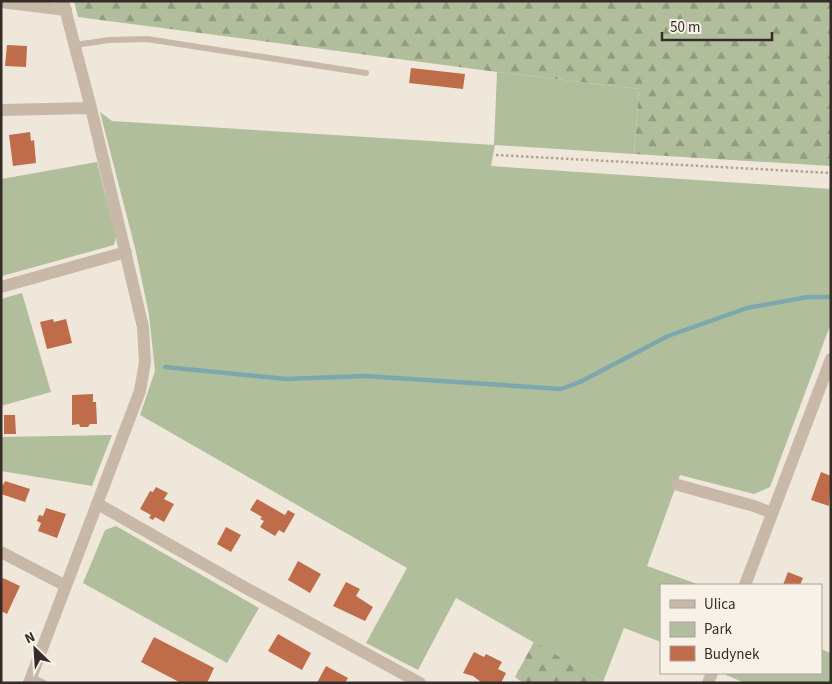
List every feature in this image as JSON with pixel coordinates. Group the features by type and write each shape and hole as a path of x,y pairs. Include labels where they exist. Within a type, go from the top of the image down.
{"street":[{"path":"1,2 65,6 92,108 143,327 145,362 140,391 30,680"},
{"path":"1,110 92,108"},
{"path":"1,287 126,252"},
{"path":"745,584 831,359"},
{"path":"819,388 831,395"},
{"path":"678,485 754,506 772,513"},
{"path":"98,504 244,587 420,683"},
{"path":"1,552 66,586"}],"lane":[{"path":"75,45 109,40 147,38 366,72"},
{"path":"30,680 44,683"}],"path":[{"path":"496,155 831,173"}],"green space":[{"path":"74,1 831,1 831,166 634,154 639,89 78,17"},
{"path":"497,72 639,89 634,154 495,145 491,166 831,189 831,323 770,487 754,494 680,475 647,566 697,584 660,584 660,642 624,628 603,682 456,598 418,670 366,643 407,568 140,415 155,371 149,315 136,252 100,112 112,121 494,145"},
{"path":"97,162 116,237 114,245 2,276 1,179"},
{"path":"22,293 51,392 1,406 1,299"},
{"path":"112,435 92,486 1,471 1,437"},
{"path":"116,526 259,608 227,663 83,583 105,530"},
{"path":"534,642 603,683 523,683 515,677"},
{"path":"822,649 831,653 831,683 745,683 726,675 822,674"}],"building":[{"path":"7,45 27,46 26,67 5,66"},
{"path":"411,68 465,74 463,89 409,83"},
{"path":"30,132 31,141 34,140 36,163 13,166 9,135"},
{"path":"53,319 54,322 66,319 72,343 47,349 40,322"},
{"path":"93,394 93,402 96,402 97,424 90,424 88,427 80,427 79,424 72,425 72,395"},
{"path":"4,415 15,415 16,434 4,434"},
{"path":"821,472 831,476 829,506 811,500"},
{"path":"5,481 30,489 25,502 1,494 1,484 3,485"},
{"path":"156,487 168,493 164,499 174,504 164,522 155,517 153,520 149,518 151,515 140,509 150,491 153,492"},
{"path":"257,499 285,515 288,510 295,514 284,533 279,530 275,536 260,527 264,521 260,519 262,517 250,510"},
{"path":"46,508 66,514 57,538 38,531 41,523 37,521 39,515 43,516"},
{"path":"226,527 241,535 231,552 217,544"},
{"path":"298,561 321,574 310,593 288,580"},
{"path":"788,572 803,578 800,584 783,584"},
{"path":"3,578 20,586 7,614 1,611 1,581"},
{"path":"346,582 360,589 356,596 373,607 365,621 333,606"},
{"path":"278,634 311,653 302,670 268,651"},
{"path":"154,637 214,668 207,683 181,683 141,662"},
{"path":"474,652 484,657 486,654 502,662 498,669 506,673 501,683 482,683 473,676 463,673"},
{"path":"326,666 348,678 345,683 317,683"}],"waterway":[{"path":"165,367 286,379 365,376 561,389 580,382 668,336 747,308 808,297 831,297"}]}
